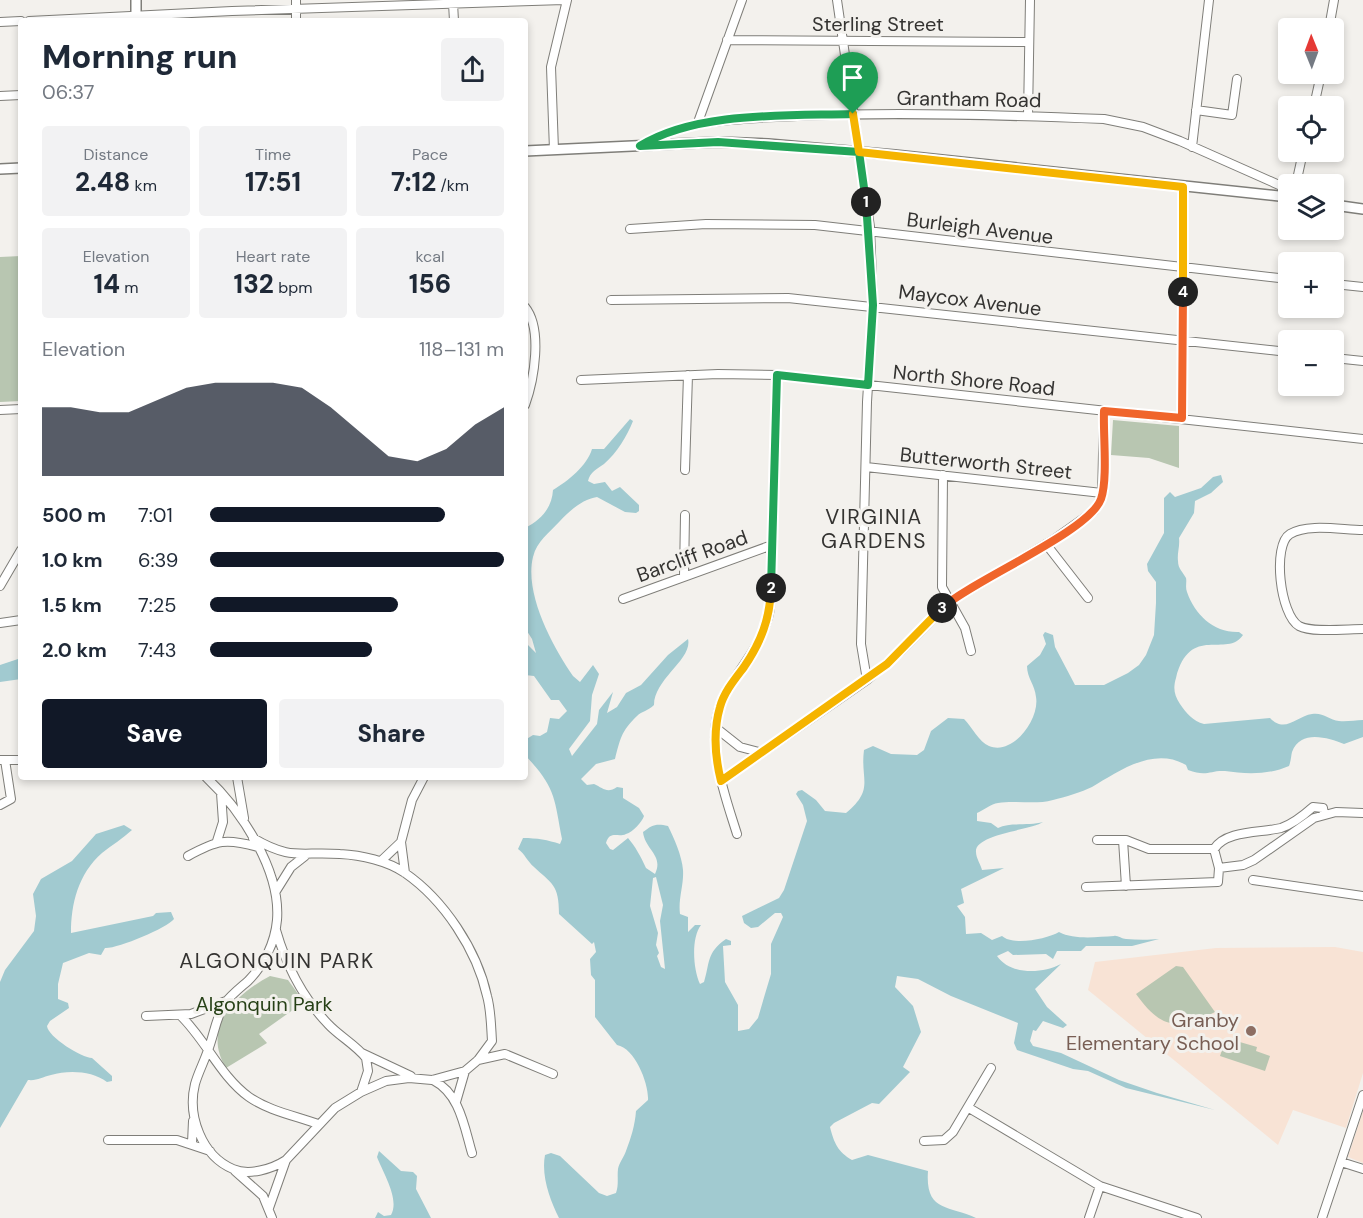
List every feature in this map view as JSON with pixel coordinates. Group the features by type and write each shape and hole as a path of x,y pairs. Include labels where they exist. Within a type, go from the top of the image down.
{"main road":[{"path":"136,0 136,18"},
{"path":"528,151 718,142 859,152 1278,196"},
{"path":"0,169 18,168"},
{"path":"1344,206 1363,209"}],"street":[{"path":"147,18 296,4 565,0 551,67 554,150"},
{"path":"697,125 742,0"},
{"path":"837,0 870,231 873,305 868,385 861,644 867,680"},
{"path":"1028,116 1030,0"},
{"path":"1192,147 1209,0"},
{"path":"1331,18 1334,0"},
{"path":"453,3 454,18"},
{"path":"0,22 18,21"},
{"name":"Sterling Street","path":"727,40 1029,42"},
{"path":"1196,110 1232,115 1237,79"},
{"path":"0,96 18,95"},
{"name":"Grantham Road","path":"640,146 657,135 697,125 755,118 853,114 1104,119 1143,127 1278,185"},
{"path":"1182,418 1183,187"},
{"name":"Burleigh Avenue","path":"630,229 749,223 815,225 1278,278"},
{"path":"1344,285 1363,287"},
{"name":"Maycox Avenue","path":"611,300 788,298 873,305 1278,351"},
{"path":"528,313 534,324 534,380 528,397"},
{"path":"1344,359 1363,361"},
{"path":"685,470 688,375"},
{"name":"North Shore Road","path":"581,380 688,375 777,375 1363,438"},
{"path":"737,834 715,752 716,728 724,697 753,652 765,629 770,609 777,375"},
{"path":"0,410 18,409"},
{"path":"721,781 759,752 867,680 901,651 949,602 1088,518 1099,504 1102,493 1104,411"},
{"name":"Butterworth Street","path":"866,467 1102,493"},
{"path":"943,475 941,578 949,602 966,628 972,651"},
{"path":"684,576 685,515"},
{"path":"1363,530 1303,530 1289,535 1281,548 1284,602 1293,622 1309,629 1363,629"},
{"path":"1046,544 1088,598"},
{"name":"Barcliff Road","path":"623,598 772,545"},
{"path":"0,586 18,555"},
{"path":"0,623 18,620"},
{"path":"716,728 740,747 759,752"},
{"path":"0,804 11,799 3,760"},
{"path":"192,1143 195,1084 209,1050 218,1016 226,1001 260,968 275,929 276,891 258,847 244,819 209,780"},
{"path":"238,780 244,819"},
{"path":"405,873 401,842 412,800 422,780"},
{"path":"217,842 223,822 220,790"},
{"path":"1097,840 1123,840 1149,849 1214,849 1222,841 1234,836 1283,827 1313,807 1323,808 1324,814"},
{"path":"1219,868 1243,865 1254,860 1305,822 1324,814 1363,813"},
{"path":"253,838 275,851 306,856 340,854 381,861 405,873 446,911 478,966 488,997 492,1041 478,1060 465,1071 453,1077 432,1080"},
{"path":"1123,840 1126,886"},
{"path":"188,856 217,842 233,841 258,847"},
{"path":"381,861 401,842"},
{"path":"1086,887 1126,886 1153,882 1218,882 1219,868 1214,849"},
{"path":"276,891 291,867 306,856"},
{"path":"1253,880 1363,896"},
{"path":"275,929 286,960 307,998 328,1024 366,1058 368,1071 361,1092"},
{"path":"146,1016 180,1015 226,1001"},
{"path":"180,1015 197,1031 209,1050 249,1097 275,1110 318,1124"},
{"path":"492,1041 506,1054 554,1074"},
{"path":"361,1052 418,1078"},
{"path":"478,1060 506,1054"},
{"path":"924,1141 944,1140 969,1108 991,1068"},
{"path":"456,1102 465,1071"},
{"path":"270,1208 286,1160 318,1124 335,1108 361,1092 386,1081 418,1078 441,1084 456,1102 472,1153"},
{"path":"1322,1218 1363,1095"},
{"path":"969,1108 1100,1186 1197,1218"},
{"path":"194,1116 202,1138 211,1152"},
{"path":"108,1140 164,1139 192,1143 211,1152 263,1196 270,1208 272,1218"},
{"path":"231,1169 256,1171 286,1160"},
{"path":"1341,1162 1363,1169"},
{"path":"1089,1218 1100,1186"}],"shaded area":[{"name":"Granby Elementary School","path":"1335,947 1363,952 1363,1073 1346,1128 1293,1110 1278,1145 1088,990 1095,962 1216,948"},
{"path":"1363,1111 1363,1163 1348,1157"}],"green space":[{"path":"18,256 18,401 0,402 0,257"},
{"path":"1113,420 1179,426 1179,468 1149,458 1111,455"},
{"path":"1176,966 1183,967 1215,1012 1180,1024 1162,1020 1145,1006 1136,994"},
{"name":"Algonquin Park","path":"270,976 288,980 304,1002 259,1034 267,1043 226,1068 219,1053 218,1039 220,1026 226,1013 245,992"},
{"path":"1226,1038 1257,1047 1256,1051 1270,1056 1265,1071 1220,1056"}],"water":[{"path":"630,419 633,421 617,450 609,460 592,473 588,481 594,484 605,482 612,491 620,487 639,505 639,511 625,512 597,497 587,500 572,510 548,533 537,546 533,557 531,572 536,603 557,650 573,676 580,682 593,665 599,674 592,695 590,721 569,749 572,756 597,724 599,710 613,692 607,713 617,707 626,693 641,685 668,655 688,639 685,654 660,687 654,705 637,716 624,731 615,759 596,764 581,779 587,785 594,784 603,789 623,788 623,798 639,808 644,816 637,826 626,834 612,835 606,843 613,850 628,838 646,868 655,874 656,857 644,838 643,832 654,825 668,826 682,865 680,914 688,917 688,932 695,925 701,925 694,945 696,970 700,984 704,982 715,949 726,939 731,941 731,945 723,946 725,982 738,1005 738,1031 749,1029 758,1018 771,974 771,944 783,917 781,913 775,913 758,927 751,928 744,923 742,916 779,898 784,890 807,821 803,805 796,794 798,791 802,790 816,800 825,811 846,813 855,805 863,790 864,750 873,746 891,754 917,755 924,750 931,731 948,718 964,719 979,738 989,746 998,748 1015,741 1029,725 1034,715 1036,697 1027,666 1040,655 1046,644 1043,635 1045,632 1053,635 1055,647 1075,685 1104,685 1139,665 1154,635 1156,582 1148,571 1147,564 1164,533 1164,498 1170,492 1175,497 1201,488 1213,477 1221,475 1223,482 1211,493 1195,501 1194,513 1179,538 1178,564 1186,578 1186,590 1200,615 1214,626 1243,635 1228,644 1209,645 1190,651 1182,661 1175,682 1178,701 1190,716 1204,724 1270,718 1275,723 1286,724 1307,715 1316,714 1339,721 1363,720 1363,737 1344,744 1315,737 1302,740 1292,752 1289,766 1273,771 1200,773 1188,770 1186,765 1174,760 1149,759 1125,768 1088,789 1063,797 1039,802 1005,802 993,805 977,813 977,821 991,823 998,828 1043,822 993,837 978,846 976,854 982,870 1004,868 961,889 964,903 957,906 965,917 966,934 981,933 992,940 1002,936 1014,941 1022,941 1047,937 1059,932 1079,937 1115,936 1124,939 1159,939 1132,946 1086,946 1081,951 1057,951 1053,959 1046,954 1013,955 1008,951 997,956 1010,967 1018,970 1045,970 1061,964 1035,989 1047,1007 1067,1025 1063,1028 1043,1021 1036,1031 1033,1030 1030,1041 1033,1046 1061,1053 1119,1080 1215,1110 1126,1088 1088,1071 1073,1069 1017,1050 1014,1043 1018,1023 951,996 918,979 897,976 895,987 913,1006 921,1032 903,1067 910,1072 879,1104 872,1103 834,1123 830,1127 833,1138 840,1150 852,1160 868,1155 928,1171 930,1194 934,1200 940,1205 976,1218 559,1218 545,1179 545,1155 551,1153 560,1156 599,1193 607,1196 616,1193 619,1164 631,1136 636,1111 648,1100 646,1085 635,1060 624,1048 617,1045 595,1017 595,980 591,975 590,959 596,952 594,942 592,944 559,914 556,890 518,849 523,838 560,844 562,839 552,794 543,776 528,758 528,738 547,732 550,718 559,719 567,711 559,700 551,700 534,676 528,675 528,645 536,653 528,633 528,526 545,513 553,490 571,478 590,455 592,449 604,449","holes":["656,877 663,905 660,921 665,969 661,967 657,956 659,953 656,945 658,933 650,906 653,878"]},
{"path":"18,659 18,679 0,682 0,665"},
{"path":"124,825 132,830 94,861 82,880 74,900 71,933 153,916 156,913 171,912 174,919 141,937 105,948 101,955 89,953 63,963 58,984 58,999 68,1003 69,1008 50,1021 47,1026 53,1036 66,1046 81,1055 92,1058 112,1076 112,1081 107,1082 101,1078 73,1072 28,1080 0,1128 0,982 5,970 34,931 36,916 33,894 41,879 72,861 96,834"},
{"path":"379,1151 401,1171 413,1172 417,1176 416,1189 431,1218 375,1218 378,1212 384,1216 391,1215 393,1209 392,1194 377,1157"}],"place":[{"name":"Granby Elementary School","path":"1251,1031"}],"district":[{"name":"VIRGINIA GARDENS","path":"874,529"},
{"name":"ALGONQUIN PARK","path":"277,961"}],"route":[{"path":"853,114 755,118 697,125 657,135 640,146 718,142 859,152 870,227 873,305 868,385 777,375 770,609 760,641 728,688 719,707 715,752 721,781 759,752 867,680 901,651 942,608 958,595 1088,518 1095,511 1102,496 1104,411 1182,418 1183,187 859,152 853,114"}]}
